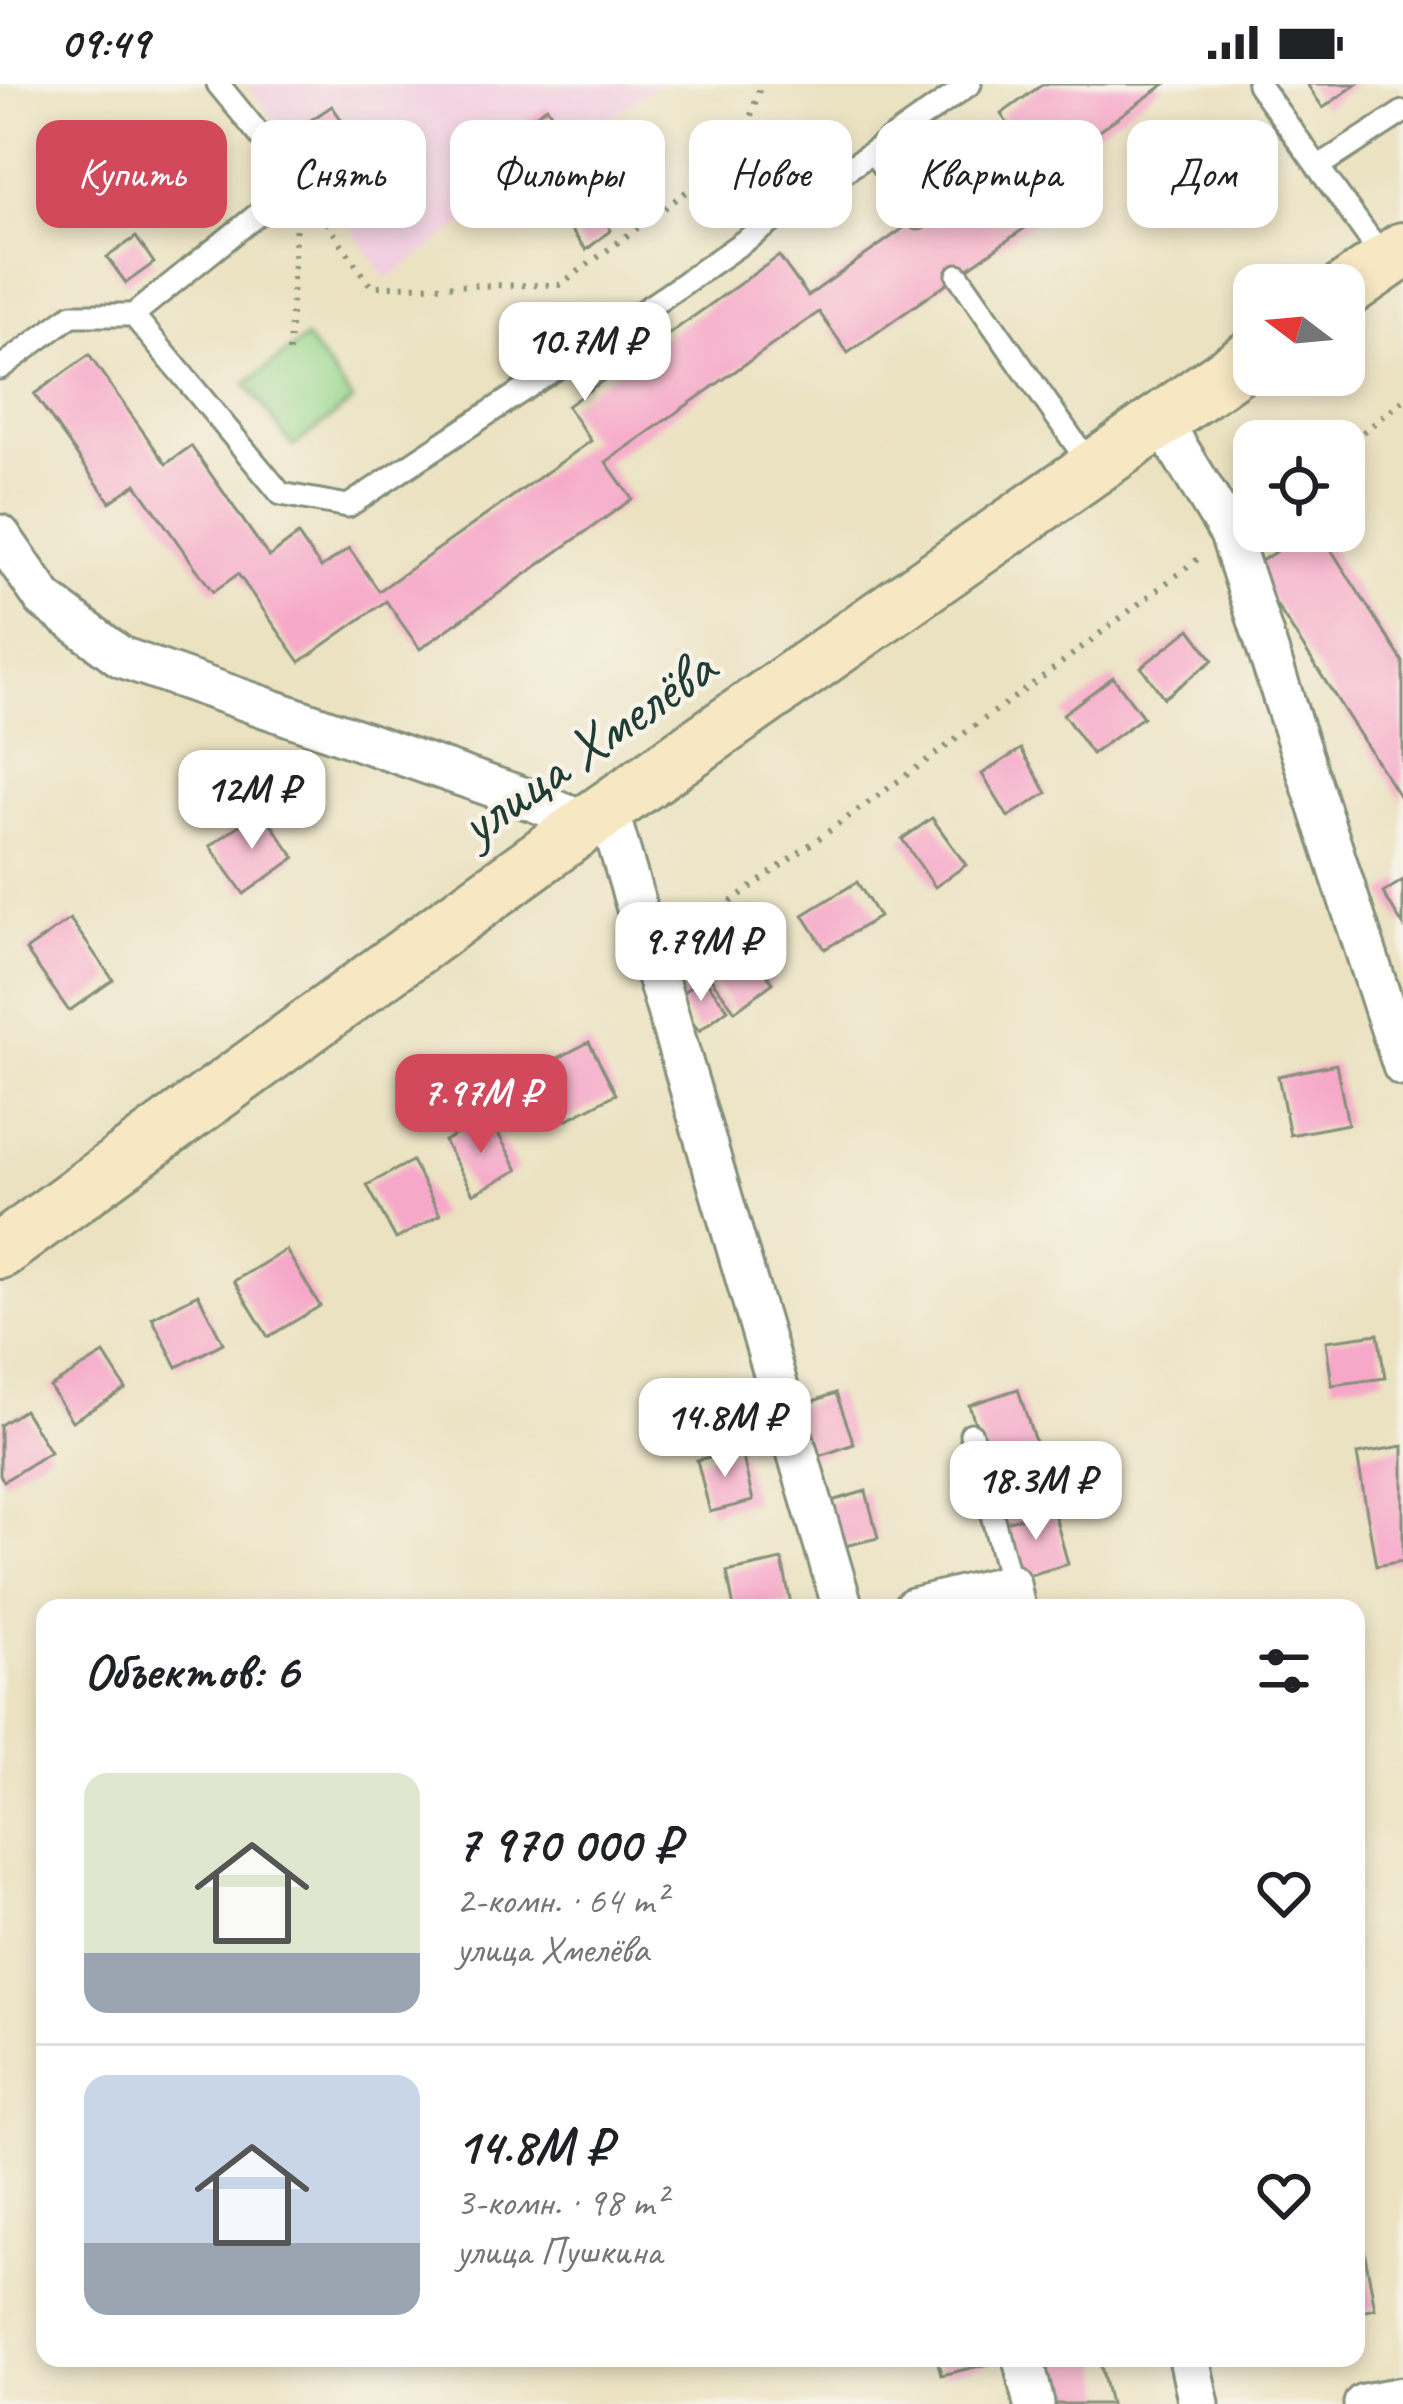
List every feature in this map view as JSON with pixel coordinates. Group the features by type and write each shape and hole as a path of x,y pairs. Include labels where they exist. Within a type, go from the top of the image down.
{"main road":[{"name":"улица Хмелёва","path":"0,1251 597,816 1233,370"}],"street":[{"path":"1161,420 1230,534 1403,1066"},
{"path":"0,535 44,599 121,657 536,802 597,816 653,957 839,1599"},
{"path":"1025,2367 1034,2404"},
{"path":"1191,2367 1199,2404"},
{"path":"1364,2404 1403,2397"}],"lane":[{"path":"133,315 281,494 348,506 664,297 970,84"},
{"path":"1258,84 1318,167 1378,268"},
{"path":"231,88 254,120"},
{"path":"1318,167 1403,112"},
{"path":"873,152 876,156"},
{"path":"0,368 72,315 133,315 251,220"},
{"path":"958,275 1093,469"},
{"path":"970,1434 1012,1596"}],"path":[{"path":"330,228 371,286 560,285 739,153 761,84"},
{"path":"290,352 296,228"},
{"path":"1365,430 1403,400"},
{"path":"653,957 1048,673 1230,534"}],"shaded area":[{"path":"247,84 658,84 608,120 450,120 450,228 458,228 387,279 350,228 426,228 426,120 273,120"}],"green space":[{"path":"306,338 353,401 293,447 246,384"}],"building":[{"path":"1043,84 1165,84 1103,128 1103,120 1005,120 1001,114"},
{"path":"1307,84 1357,84 1323,108"},
{"path":"332,106 342,120 311,120"},
{"path":"547,107 556,120 528,120"},
{"path":"569,228 610,228 611,230 586,250"},
{"path":"904,228 1025,228 848,353 819,312 606,462 632,499 420,649 386,601 300,662 238,574 213,592 136,484 110,502 34,394 89,355 166,464 191,446 269,557 298,535 321,568 349,548 379,591 591,441 567,406 779,256 808,296"},
{"path":"136,237 154,263 126,283 107,257"},
{"path":"1275,552 1332,552 1403,662 1403,802 1252,567"},
{"path":"1190,629 1213,660 1164,698 1141,667"},
{"path":"1113,677 1143,717 1092,754 1063,714"},
{"path":"1021,749 1047,793 1008,817 982,774"},
{"path":"261,810 295,858 244,894 210,846"},
{"path":"932,818 966,865 935,887 902,839"},
{"path":"1403,880 1403,925 1383,893"},
{"path":"857,882 879,917 825,949 803,915"},
{"path":"70,919 113,980 69,1011 26,950"},
{"path":"747,948 773,983 735,1011 709,976"},
{"path":"703,977 728,1009 699,1031 674,999"},
{"path":"589,1042 616,1094 566,1120 539,1068"},
{"path":"1336,1064 1348,1124 1290,1135 1278,1076"},
{"path":"489,1117 518,1170 473,1194 444,1141"},
{"path":"412,1161 440,1215 396,1239 367,1185"},
{"path":"286,1250 320,1306 268,1337 234,1281"},
{"path":"198,1294 223,1343 177,1367 152,1318"},
{"path":"1378,1334 1385,1378 1332,1385 1326,1341"},
{"path":"104,1354 126,1389 72,1421 50,1387"},
{"path":"1018,1389 1037,1448 989,1464 969,1405"},
{"path":"836,1393 854,1444 811,1459 794,1408"},
{"path":"24,1410 50,1452 4,1481 0,1425"},
{"path":"1403,1446 1403,1561 1376,1566 1357,1454"},
{"path":"741,1449 753,1501 710,1512 697,1460"},
{"path":"866,1491 878,1538 837,1548 825,1503"},
{"path":"1053,1509 1068,1564 1020,1578 1005,1522"},
{"path":"782,1560 790,1599 732,1599 727,1572"},
{"path":"1365,2255 1375,2308 1365,2310"},
{"path":"939,2367 975,2367 941,2375"},
{"path":"1044,2367 1101,2367 1110,2404 1052,2404"}]}
